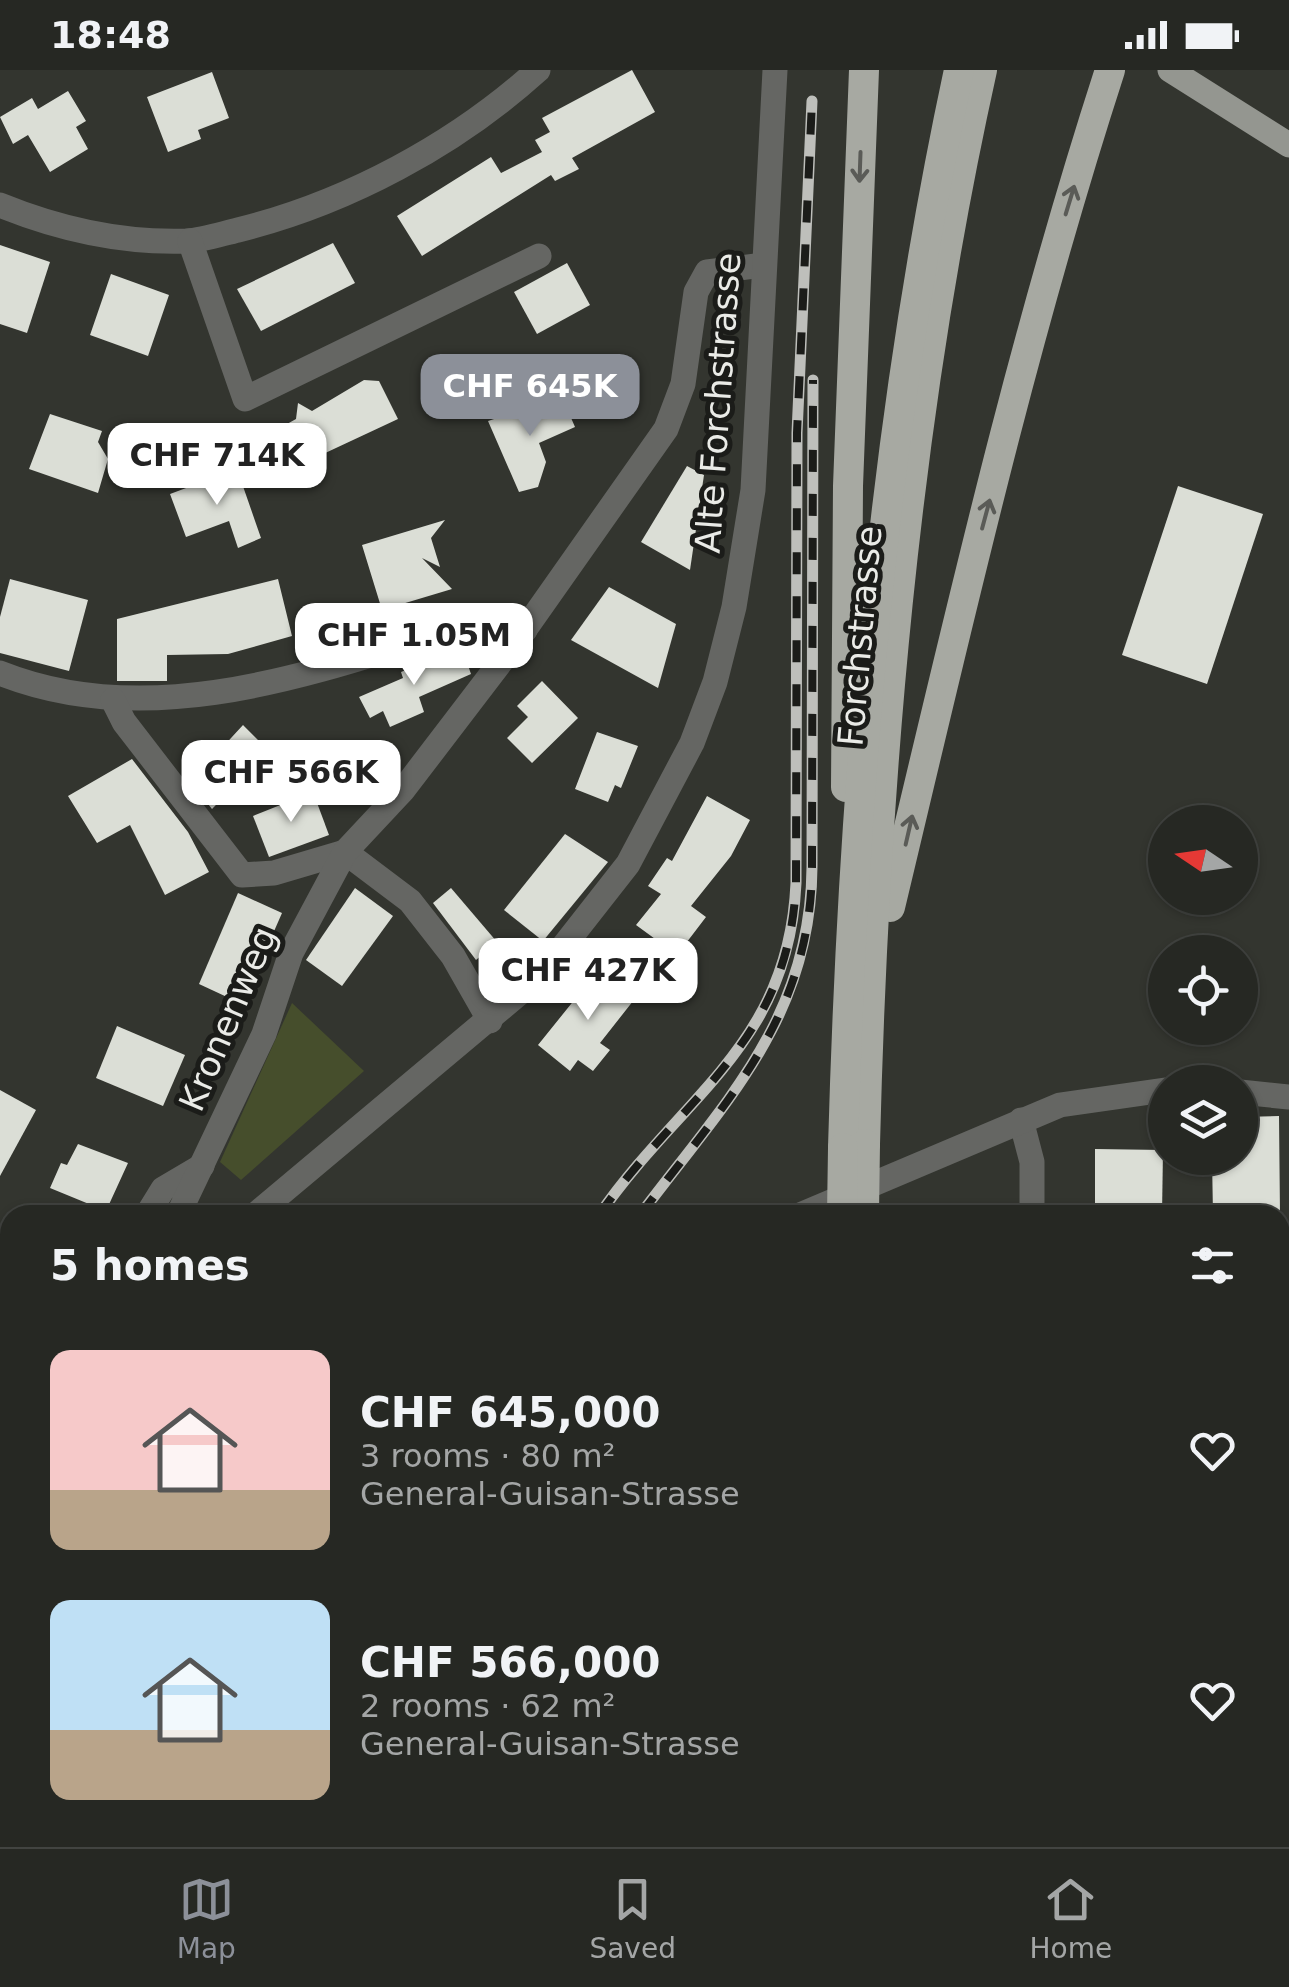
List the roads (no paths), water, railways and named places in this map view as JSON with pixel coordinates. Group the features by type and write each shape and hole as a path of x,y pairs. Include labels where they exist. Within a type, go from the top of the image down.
{"highway":[{"path":"860,983 844,632 864,70"},
{"name":"Forchstrasse","path":"857,1205 854,1146 869,708 898,421 931,211 960,70"},
{"name":"Forchstrasse","path":"860,983 910,512 937,308 982,70"},
{"path":"860,983 1066,212 1110,70"}],"main road":[{"path":"1170,70 1289,144"}],"street":[{"path":"0,205 103,236 190,241 310,207 400,167 509,96 538,70"},
{"name":"Alte Forchstrasse","path":"267,1205 541,976 628,864 692,743 734,607 753,490 775,70"},
{"path":"190,241 245,400 538,256"},
{"name":"Kronenweg","path":"183,1205 264,1034 291,953 345,852 403,790 525,630 666,429 683,384 696,292 707,272 764,265"},
{"path":"0,673 30,685 112,700 234,689 296,676 467,625 492,623 525,630"},
{"path":"112,700 124,722 242,875 274,872 345,852 410,901 453,956 490,1021"},
{"path":"274,872 319,900"},
{"path":"823,1205 1021,1120 1099,1097 1148,1092"},
{"path":"1258,1094 1289,1097"},
{"path":"1021,1120 1032,1162 1032,1205"},
{"name":"Kronenweg","path":"153,1205 162,1188 202,1166"}],"railway":[{"path":"607,1205 726,1065 752,1028 774,986 789,939 796,883 797,433 812,101"},
{"path":"648,1205 758,1055 780,1014 797,969 808,921 812,867 813,380"}]}
